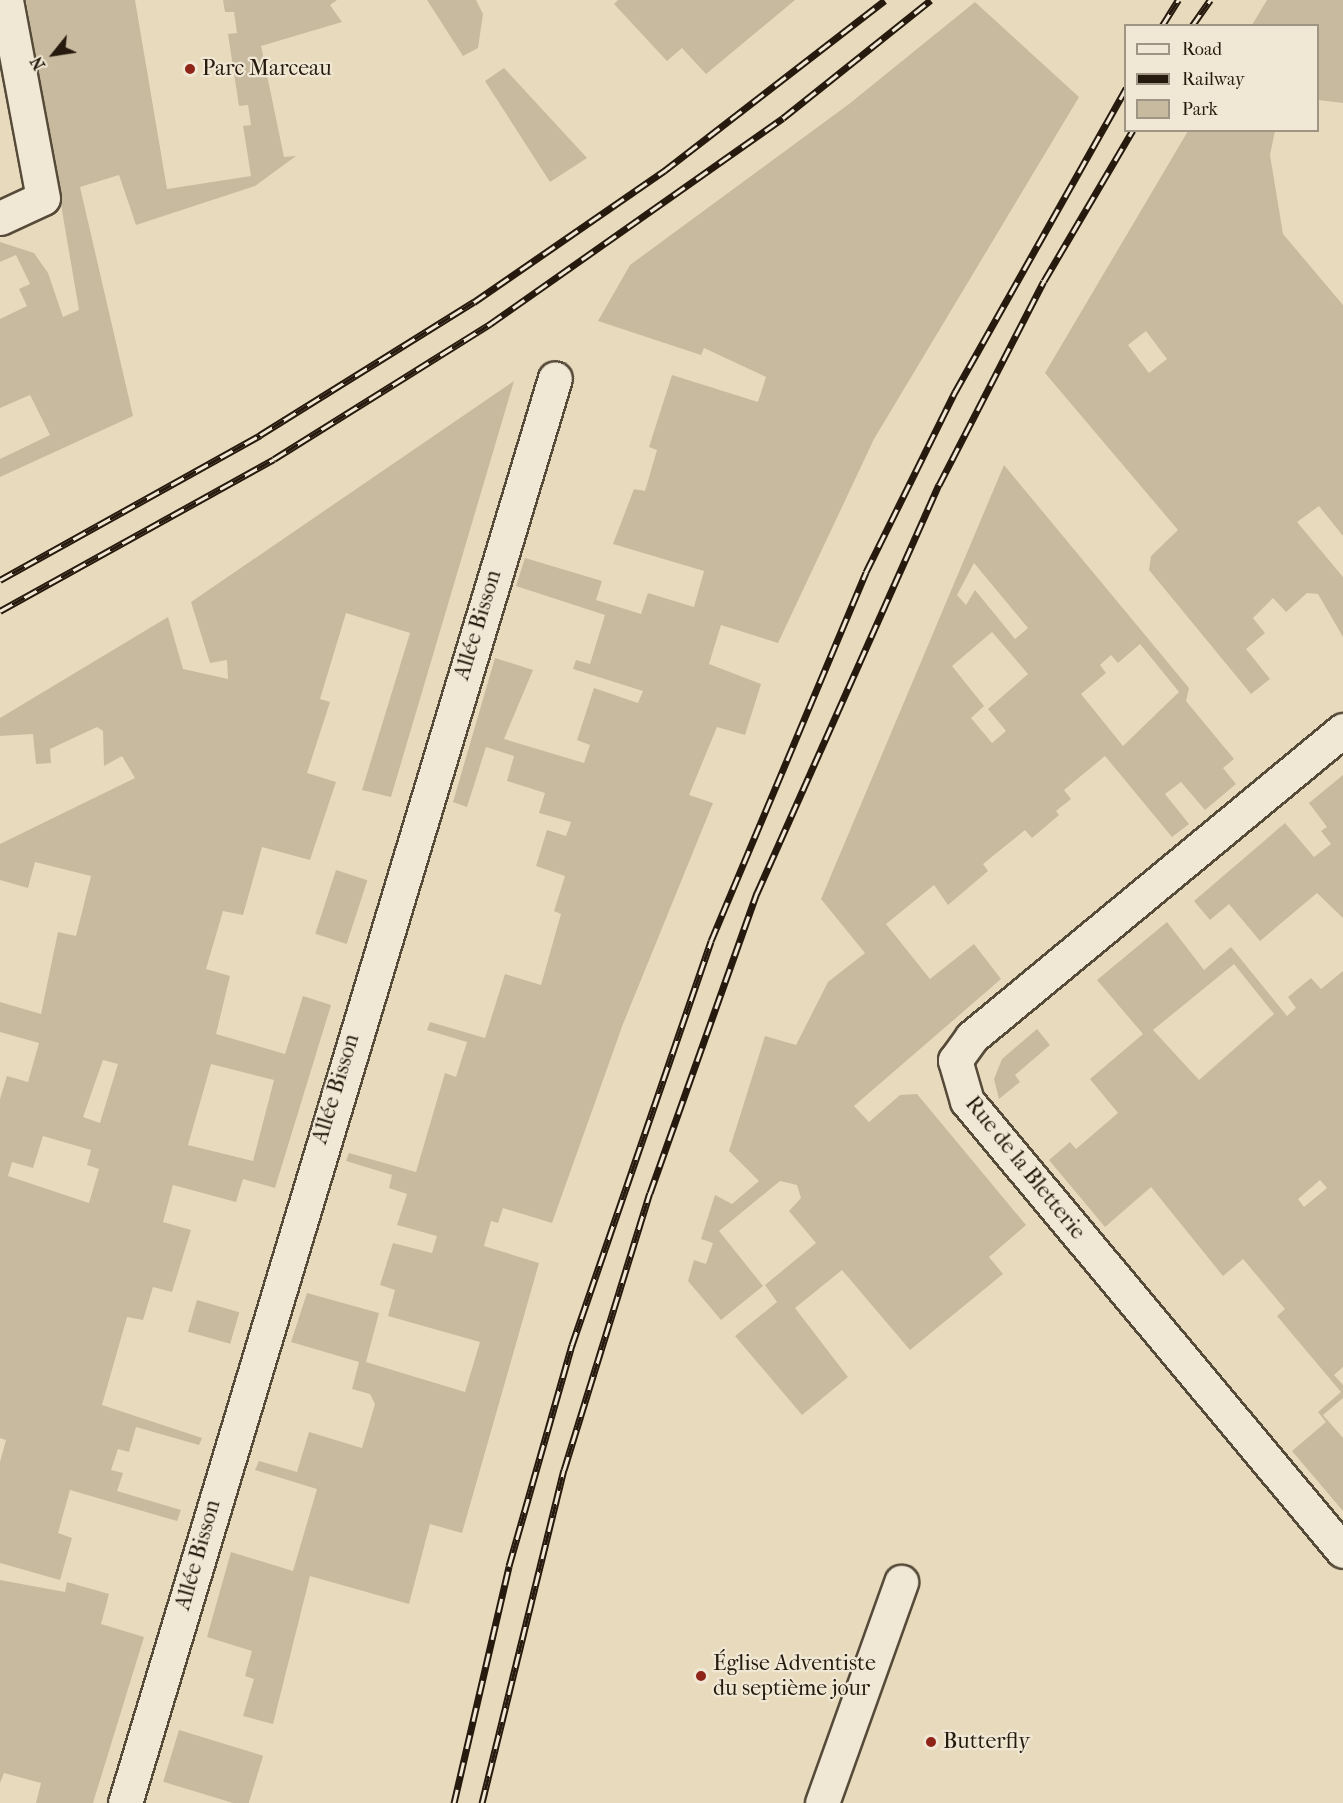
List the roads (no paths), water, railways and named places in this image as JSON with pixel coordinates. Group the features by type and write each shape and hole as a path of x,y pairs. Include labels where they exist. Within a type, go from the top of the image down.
{"street":[{"path":"0,218 43,198 6,0"},
{"name":"Allée Bisson","path":"125,1803 325,1126 555,378"},
{"name":"Rue de la Bletterie","path":"1343,730 972,1038 955,1060 967,1101 1343,1551"},
{"path":"822,1803 901,1582"}],"railway":[{"path":"0,580 260,435 474,302 664,171 885,0"},
{"path":"0,611 274,459 490,324 783,118 931,0"},
{"path":"1163,24 1178,0"},
{"path":"1193,24 1210,0"},
{"path":"454,1803 509,1566 572,1345 711,941 866,572 955,392 1124,92"},
{"path":"482,1803 564,1470 650,1193 757,893 939,485 1044,281 1132,132"}],"place":[{"name":"Parc Marceau","path":"190,69"},
{"name":"Église Adventiste du septième jour","path":"701,1676"},
{"name":"Butterfly","path":"931,1742"}]}
